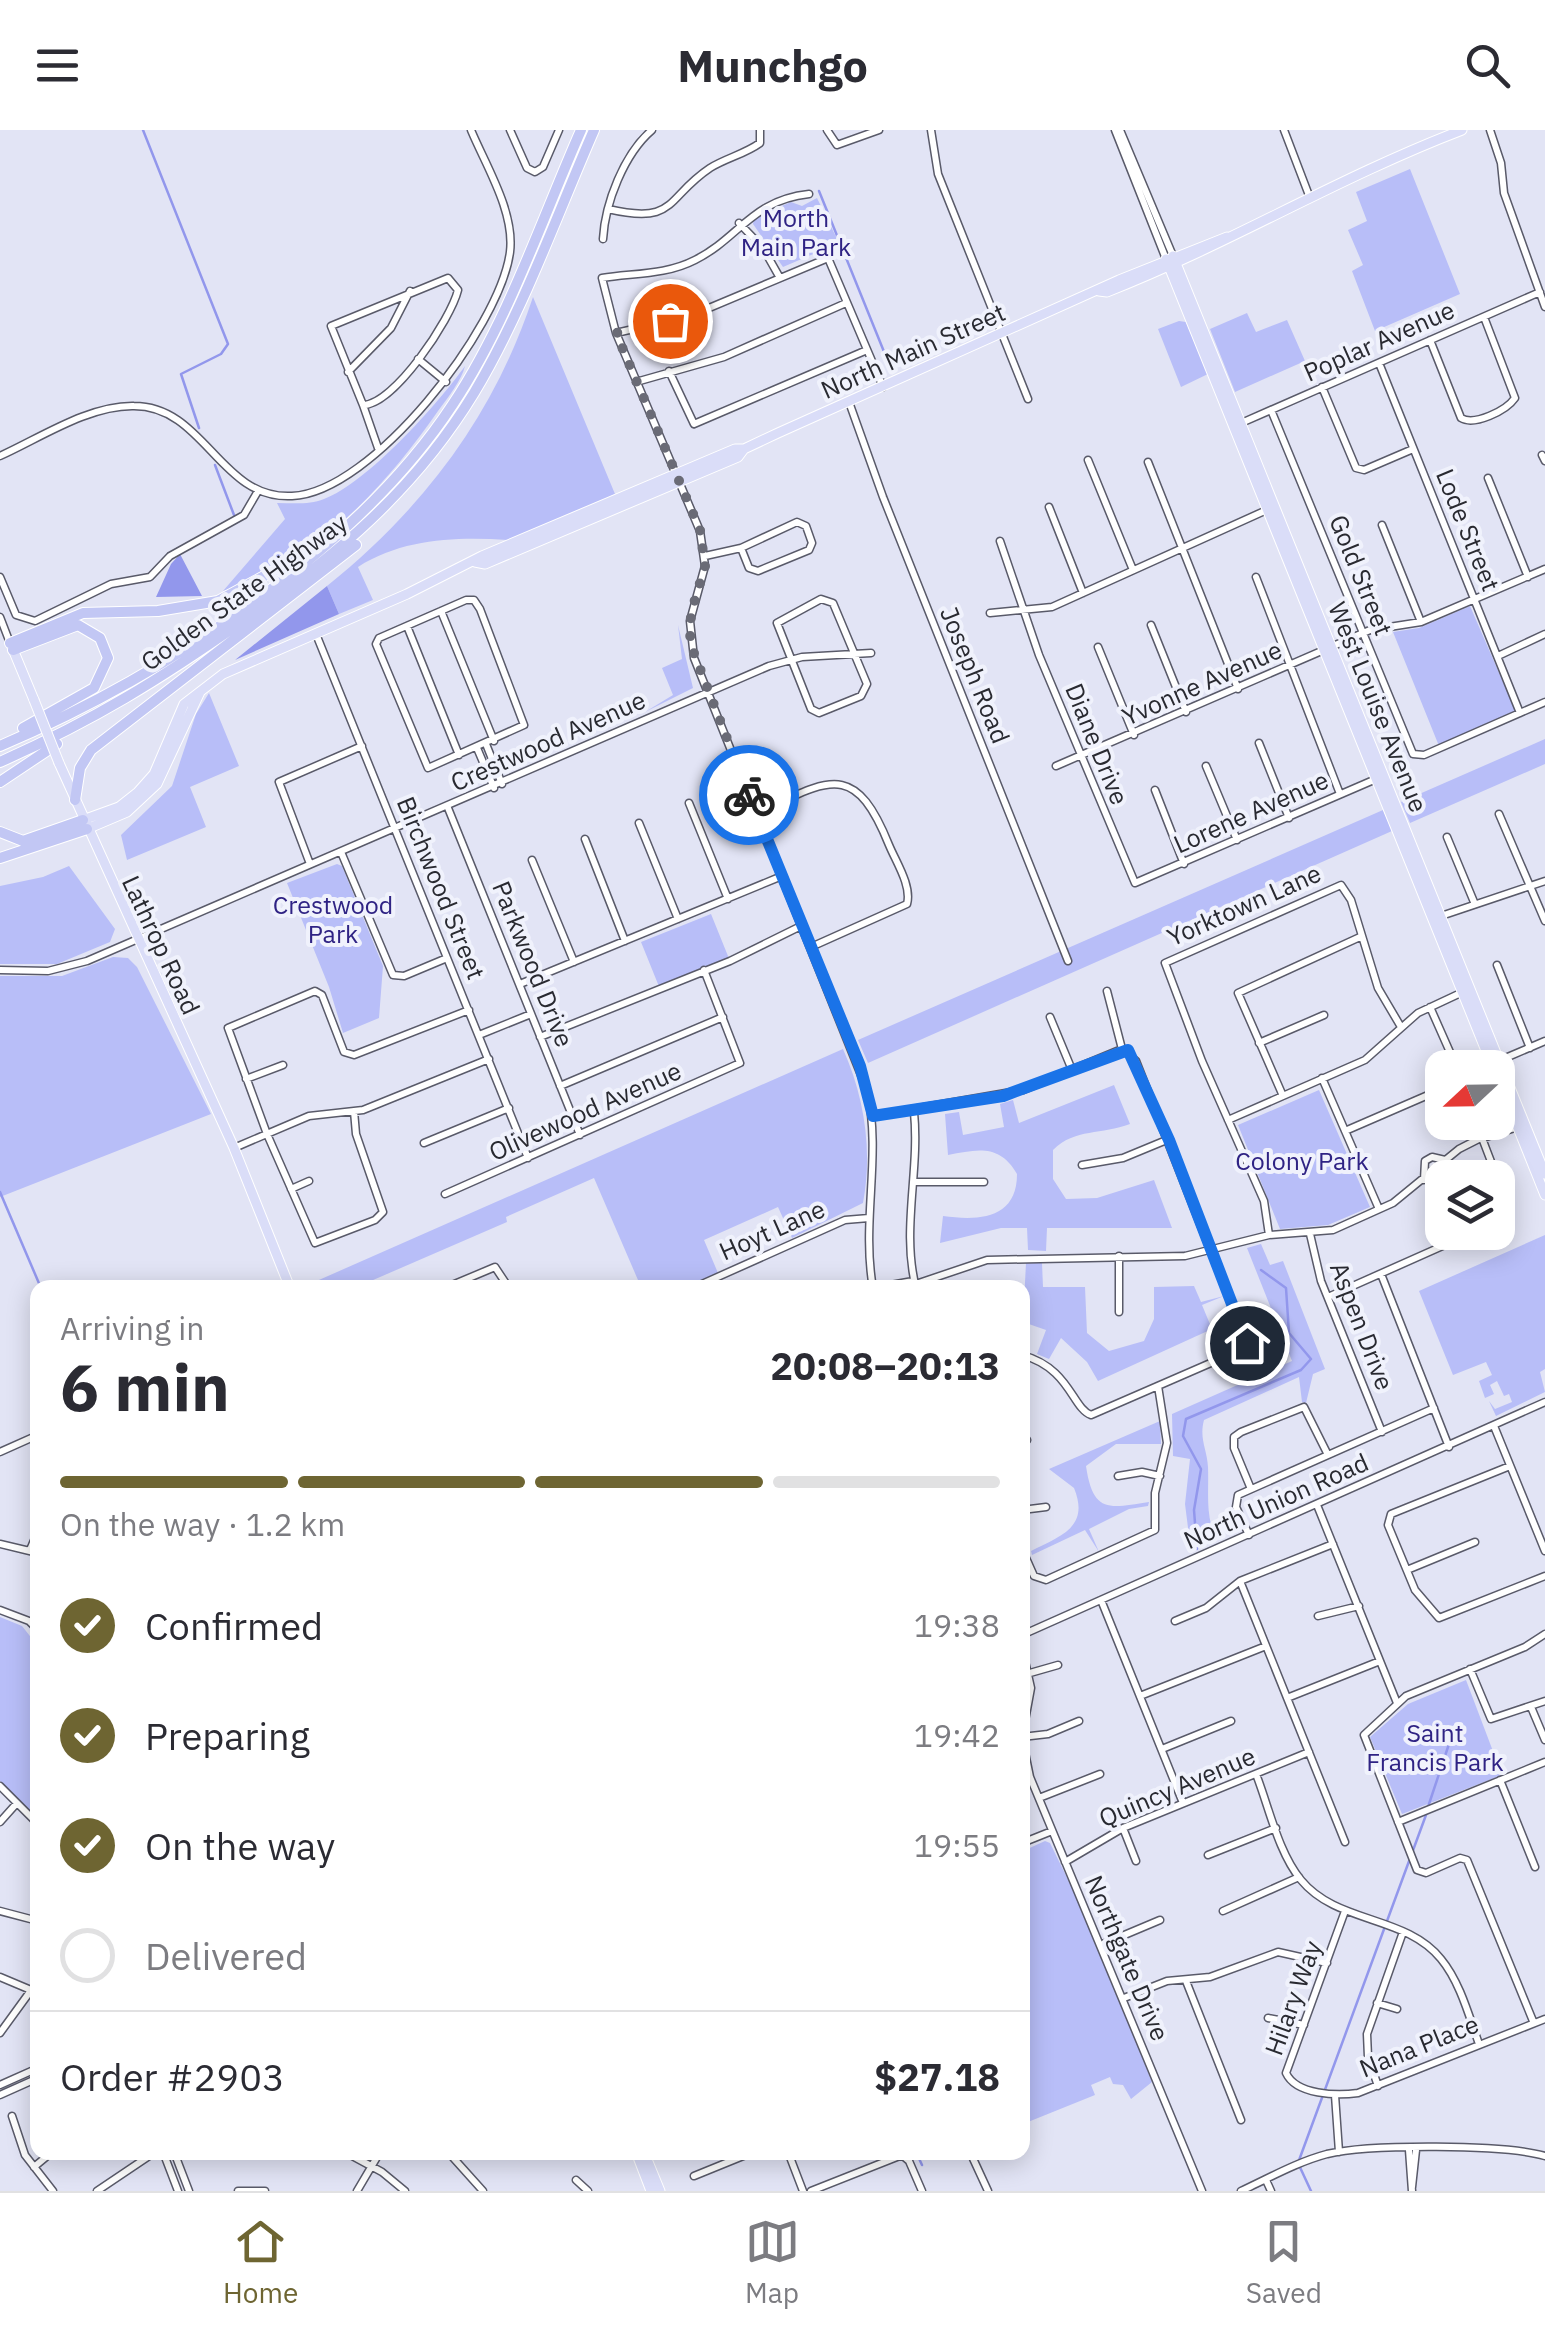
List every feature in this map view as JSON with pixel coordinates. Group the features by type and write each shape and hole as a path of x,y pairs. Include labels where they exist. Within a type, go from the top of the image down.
{"highway":[{"name":"Golden State Highway","path":"0,743 78,711 153,666 338,534 418,454 469,378 581,130"},
{"name":"Golden State Highway","path":"0,762 85,724 164,677 318,568 387,508 428,461 485,374 594,130"},
{"path":"75,800 80,768 92,750 344,557 394,507 428,461"},
{"path":"12,646 83,613 158,611 218,601 338,534"},
{"path":"0,743 94,688 108,658 100,638 78,625 12,646"},
{"path":"0,782 85,724"},
{"path":"0,832 22,841 85,825"},
{"path":"0,858 85,825"}],"main road":[{"name":"North Main Street","path":"85,825 127,812 157,784 200,692 222,674 475,562 679,478 735,448 744,449 1002,333 1225,242 1227,237 1462,130"},
{"name":"West Louise Avenue","path":"1172,262 1490,1050"},
{"name":"Lathrop Road","path":"12,646 85,825 234,1148 287,1280"},
{"name":"West Louise Avenue","path":"1328,649 1377,779 1437,918"},
{"name":"West Louise Avenue","path":"1515,1110 1545,1196"},
{"name":"West Louise Avenue","path":"1515,1112 1545,1174"},
{"path":"639,2160 651,2191"},
{"path":"647,2160 660,2191"}],"street":[{"path":"0,456 108,410 146,407 182,422 234,477 258,491 284,496 312,494 332,486 446,382 468,350 501,280 510,252 506,217 471,130"},
{"path":"510,130 524,164 536,172 559,130"},
{"path":"603,239 608,209 636,148 652,130"},
{"path":"608,209 638,215 668,208 708,169 760,143 760,130"},
{"path":"826,130 837,145 878,130"},
{"path":"932,130 938,174 1028,399"},
{"path":"1117,130 1172,262"},
{"path":"1284,130 1310,198"},
{"path":"1490,130 1501,163 1504,193 1545,307"},
{"path":"809,194 781,200 739,223 711,251 684,266 602,278 616,333 699,526 705,556 689,625 694,658 860,1066 873,1116 876,1165 869,1218 873,1280"},
{"path":"739,223 762,248 780,278"},
{"path":"616,333 690,316 828,258 883,387"},
{"path":"363,404 381,398 418,360 458,290 455,281 445,277 331,326 378,448"},
{"path":"348,372 390,328 410,292"},
{"name":"Poplar Avenue","path":"1238,425 1540,292"},
{"path":"636,382 724,358 846,303"},
{"path":"1430,340 1461,418 1473,422 1511,405 1516,398 1484,317"},
{"path":"669,372 694,424 867,350"},
{"path":"418,360 446,382"},
{"name":"Lode Street","path":"1379,362 1520,713"},
{"path":"1322,387 1356,468 1364,470 1413,449"},
{"name":"Joseph Road","path":"849,402 1068,961"},
{"name":"Gold Street","path":"1272,410 1414,755 1424,755 1520,713"},
{"path":"1088,460 1133,570"},
{"path":"1148,462 1238,690"},
{"path":"1488,478 1528,577"},
{"path":"0,577 16,615 35,621 112,584 150,577 170,556 244,515 258,491"},
{"path":"1048,507 1083,593"},
{"path":"990,613 1027,612 1083,593 1271,508"},
{"path":"705,556 741,548 797,522 806,526 812,543 809,550 758,571 750,568 741,548"},
{"path":"1382,525 1420,622"},
{"name":"Diane Drive","path":"1000,541 1080,758 1129,876 1141,883"},
{"name":"Yvonne Avenue","path":"1056,766 1363,634 1420,622 1545,570"},
{"path":"1256,577 1288,668 1340,794"},
{"path":"826,598 835,607 856,658 866,684 864,692 819,713 811,708 779,619 826,598"},
{"path":"474,600 524,717 520,730 428,768 419,755 377,640 407,626 474,600"},
{"path":"441,611 502,784"},
{"name":"Lathrop Road","path":"0,617 12,646"},
{"path":"407,626 460,756"},
{"path":"1151,626 1186,712"},
{"name":"Birchwood Street","path":"316,634 528,1158"},
{"path":"1498,656 1545,634"},
{"path":"1098,648 1134,735"},
{"name":"Crestwood Avenue","path":"0,970 57,970 137,939 791,659 856,658 871,654"},
{"path":"1520,713 1545,702"},
{"path":"1259,743 1289,818"},
{"path":"310,864 279,782 362,746"},
{"path":"477,748 494,788"},
{"path":"1206,766 1237,840"},
{"name":"Lorene Avenue","path":"1141,883 1377,779"},
{"path":"756,813 824,785 843,784 858,791 876,812 908,900 901,908 811,947"},
{"path":"1155,790 1184,864"},
{"path":"689,803 728,899"},
{"name":"Parkwood Drive","path":"448,808 580,1135"},
{"path":"1499,814 1545,921"},
{"path":"639,824 678,920"},
{"path":"1446,837 1474,902"},
{"path":"585,838 625,941"},
{"path":"341,852 391,974 404,976 448,958"},
{"path":"532,860 574,962"},
{"path":"519,984 782,876"},
{"path":"1437,918 1474,902 1545,881"},
{"name":"Yorktown Lane","path":"1228,1120 1164,965 1174,956 1338,884 1346,891 1360,937"},
{"path":"540,1038 769,945 803,925"},
{"path":"1283,1096 1238,993 1360,937 1386,1006 1402,1028"},
{"path":"1497,966 1530,1048"},
{"path":"560,1086 723,1017 704,970"},
{"path":"1030,1359 1063,1377 1086,1414 1158,1386 1247,1343 1136,1061 1122,1049 1108,990"},
{"path":"354,1112 362,1154 383,1206 378,1218 315,1243 267,1134 228,1028 314,991 322,995 344,1052 354,1055 469,1010"},
{"path":"1269,1235 1264,1201 1228,1120 1376,1053 1430,1007 1467,991"},
{"path":"1430,1007 1449,1050"},
{"path":"478,1035 531,1014"},
{"path":"1260,1043 1324,1014"},
{"name":"Olivewood Avenue","path":"445,1194 740,1063 723,1017"},
{"path":"1050,1017 1072,1070"},
{"path":"1515,1055 1545,1041"},
{"path":"873,1116 914,1112 1023,1090 1122,1049"},
{"path":"234,1148 322,1112 354,1112 488,1060"},
{"path":"246,1080 283,1064"},
{"path":"1322,1078 1379,1209"},
{"path":"1345,1132 1425,1096"},
{"path":"424,1143 509,1108"},
{"path":"914,1112 916,1182 909,1236 914,1280"},
{"path":"1515,1124 1520,1122"},
{"path":"1082,1165 1123,1158 1169,1140"},
{"path":"1426,1160 1432,1156 1445,1160 1479,1140"},
{"path":"927,1280 987,1260 1213,1252 1269,1235 1333,1230 1379,1209 1424,1180 1425,1161"},
{"path":"291,1189 309,1181"},
{"path":"916,1182 984,1182"},
{"name":"Hoyt Lane","path":"711,1280 836,1224 869,1218"},
{"name":"Aspen Drive","path":"1310,1234 1328,1297 1382,1432"},
{"path":"1328,1297 1434,1250"},
{"path":"1119,1312 1120,1256"},
{"path":"462,1280 492,1267 502,1272 506,1280"},
{"path":"1380,1274 1449,1447"},
{"path":"1030,1566 1037,1580 1046,1580 1155,1530 1167,1423 1158,1386"},
{"name":"North Union Road","path":"1030,1631 1545,1402"},
{"path":"1251,1489 1234,1448 1234,1437 1241,1432 1304,1408 1328,1455"},
{"path":"1249,1535 1236,1497 1434,1408"},
{"path":"1494,1426 1545,1551"},
{"path":"0,1452 30,1439"},
{"path":"1510,1466 1420,1502 1387,1520 1406,1570 1436,1617 1545,1576"},
{"path":"1118,1476 1142,1472 1160,1476"},
{"path":"1318,1505 1397,1703"},
{"path":"1030,1509 1046,1507"},
{"path":"1406,1570 1474,1542"},
{"path":"0,1544 30,1551"},
{"path":"1175,1622 1206,1608 1240,1581 1333,1544"},
{"path":"1240,1581 1345,1842"},
{"path":"1101,1600 1183,1802"},
{"path":"1318,1616 1358,1606"},
{"path":"0,1610 30,1622"},
{"path":"1533,2020 1467,1860 1460,1858 1420,1873 1364,1735 1397,1703 1545,1634"},
{"path":"1140,1696 1266,1646"},
{"path":"1287,1698 1380,1661"},
{"path":"1030,1673 1058,1665"},
{"path":"1470,1669 1489,1717 1497,1720 1545,1701"},
{"path":"1532,1707 1545,1740"},
{"path":"1030,1736 1048,1734 1080,1721"},
{"path":"1162,1749 1231,1722"},
{"name":"Quincy Avenue","path":"1064,1862 1123,1828 1309,1752"},
{"path":"1398,1822 1545,1762"},
{"name":"Northgate Drive","path":"1030,1766 1064,1862 1102,1944 1202,2191"},
{"path":"1039,1798 1100,1774"},
{"path":"1256,1774 1299,1877 1324,1900 1403,1932 1442,1960 1479,2044"},
{"path":"1500,1780 1534,1866"},
{"path":"0,1786 30,1816"},
{"path":"0,1822 18,1803"},
{"path":"1123,1828 1136,1861"},
{"path":"1208,1856 1276,1828"},
{"path":"1030,1840 1052,1831"},
{"path":"1223,1910 1299,1877"},
{"name":"Hilary Way","path":"1307,2088 1288,2080 1286,2073 1346,1910"},
{"path":"0,1911 30,1919"},
{"path":"1102,1944 1160,1920"},
{"path":"1378,2086 1366,2049 1377,2002 1403,1932"},
{"path":"1124,1998 1167,1981 1186,1981 1278,1952 1327,1963"},
{"path":"0,1977 30,1989"},
{"path":"1186,1981 1241,2120"},
{"path":"0,2033 30,1997"},
{"path":"1377,2002 1397,2008"},
{"path":"1268,2018 1304,2024"},
{"name":"Nana Place","path":"1307,2088 1335,2095 1378,2086 1533,2020 1545,2019"},
{"path":"0,2085 30,2072"},
{"path":"0,2095 30,2082"},
{"path":"1335,2095 1339,2152"},
{"path":"12,2116 16,2137 53,2191"},
{"path":"1241,2191 1339,2152 1488,2148 1545,2156"},
{"path":"1412,2150 1412,2190"},
{"path":"34,2167 42,2160"},
{"path":"97,2191 146,2160"},
{"path":"163,2160 178,2191"},
{"path":"177,2160 189,2191"},
{"path":"360,2160 405,2191"},
{"path":"357,2191 375,2160"},
{"path":"455,2160 482,2191"},
{"path":"694,2176 733,2160"},
{"path":"791,2160 803,2191"},
{"path":"811,2191 893,2160"},
{"path":"906,2160 922,2191"},
{"path":"974,2160 988,2191"},
{"path":"576,2180 588,2191"},
{"path":"1266,2180 1271,2191"},
{"path":"238,2191 265,2191"}],"green space":[{"path":"1410,169 1460,294 1375,331 1352,271 1363,265 1348,230 1367,221 1356,192"},
{"name":"Morth Main Park","path":"817,198 839,243 783,267 753,224 754,218 791,202 802,206"},
{"path":"533,297 615,494 508,540 431,542 376,557 358,567 373,600 339,614 327,586 395,525 452,456 498,381"},
{"path":"1247,313 1256,332 1287,320 1305,361 1235,392 1210,329"},
{"path":"1186,322 1208,374 1181,387 1158,329"},
{"path":"465,366 418,439 346,519 288,562 223,591 285,519 277,503 318,501 360,477 420,421"},
{"path":"1470,606 1516,712 1439,746 1393,632 1419,628"},
{"path":"678,625 693,688 645,712 673,695 662,668 682,659"},
{"path":"209,693 239,766 190,787 206,827 127,860 121,835 172,786 196,714"},
{"path":"1545,739 1545,764 1410,823 1401,802"},
{"path":"1383,810 1392,831 868,1063 858,1040"},
{"name":"Crestwood Park","path":"337,864 342,866 383,966 379,1018 343,1033 287,883"},
{"path":"69,866 115,929 110,942 57,964 0,964 0,886 43,877"},
{"path":"711,914 730,961 660,989 641,942"},
{"path":"113,957 128,958 137,967 211,1114 0,1197 0,976 62,976"},
{"path":"843,1049 865,1124 863,1203 792,1238 778,1207 704,1240 718,1273 702,1280 638,1280 594,1178 506,1217 507,1222 373,1280 319,1280"},
{"path":"1114,1085 1130,1124 1061,1143 1053,1150 1053,1179 1066,1199 1097,1198 1154,1180 1172,1228 1047,1228 1046,1251 1028,1250 1027,1228 1001,1228 940,1243 943,1216 970,1218 994,1214 1011,1200 1017,1174 996,1153 979,1150 948,1155 945,1114 959,1112 963,1135 1004,1127 1000,1104 1013,1100 1019,1123"},
{"name":"Colony Park","path":"1319,1090 1370,1207 1328,1225 1280,1229 1238,1125"},
{"path":"1545,1235 1545,1369 1540,1372 1545,1392 1496,1416 1489,1401 1495,1409 1512,1402 1509,1394 1504,1396 1497,1381 1490,1385 1494,1394 1485,1398 1479,1381 1492,1375 1486,1362 1453,1375 1419,1291"},
{"path":"1261,1244 1270,1265 1283,1261 1325,1369 1313,1374 1306,1403 1302,1402 1299,1377 1204,1420 1209,1512 1216,1540 1191,1551 1185,1504 1190,1459 1173,1456 1172,1414 1292,1361 1247,1248"},
{"path":"1026,1263 1042,1263 1043,1287 1085,1287 1087,1333 1109,1351 1144,1341 1154,1319 1154,1287 1194,1286 1201,1302 1224,1296 1202,1305 1212,1329 1098,1381 1087,1362 1061,1338 1049,1359 1037,1354 1046,1330 1030,1324 1030,1280 1025,1280"},
{"path":"1160,1421 1161,1444 1116,1444 1086,1466 1098,1500 1113,1506 1149,1502 1148,1506 1129,1509 1089,1529 1099,1552 1085,1530 1032,1555 1031,1551 1070,1528 1078,1512 1074,1488 1049,1469"},
{"path":"0,1617 22,1626 30,1636 30,1810 0,1781"},
{"name":"Saint Francis Park","path":"1466,1680 1502,1775 1402,1814 1370,1737 1408,1704"},
{"path":"1045,1841 1050,1843 1083,1910 1152,2082 1131,2099 1123,2085 1113,2084 1110,2077 1091,2085 1095,2095 1030,2121 1030,1848"}],"shaded area":[{"path":"180,554 202,596 156,597 171,564"},
{"path":"327,586 339,614 235,660"}],"waterway":[{"path":"143,130 228,344 221,354 181,374 199,428"},
{"path":"819,191 891,369"},
{"path":"215,465 234,515"},
{"path":"0,1192 38,1280"},
{"path":"1197,1549 1194,1510 1201,1469 1183,1436 1186,1419 1301,1370 1311,1359 1289,1333 1286,1288 1261,1270"},
{"path":"1428,1807 1451,1738"},
{"path":"1311,2191 1298,2163 1426,1815"},
{"path":"920,2160 922,2165"}],"way so far":[{"path":"670,321 616,333 700,530 705,566 691,613 690,643 749,795"}],"route":[{"path":"749,795 860,1066 873,1116 1003,1096 1039,1085 1113,1052 1128,1050 1169,1140 1247,1343"}]}
